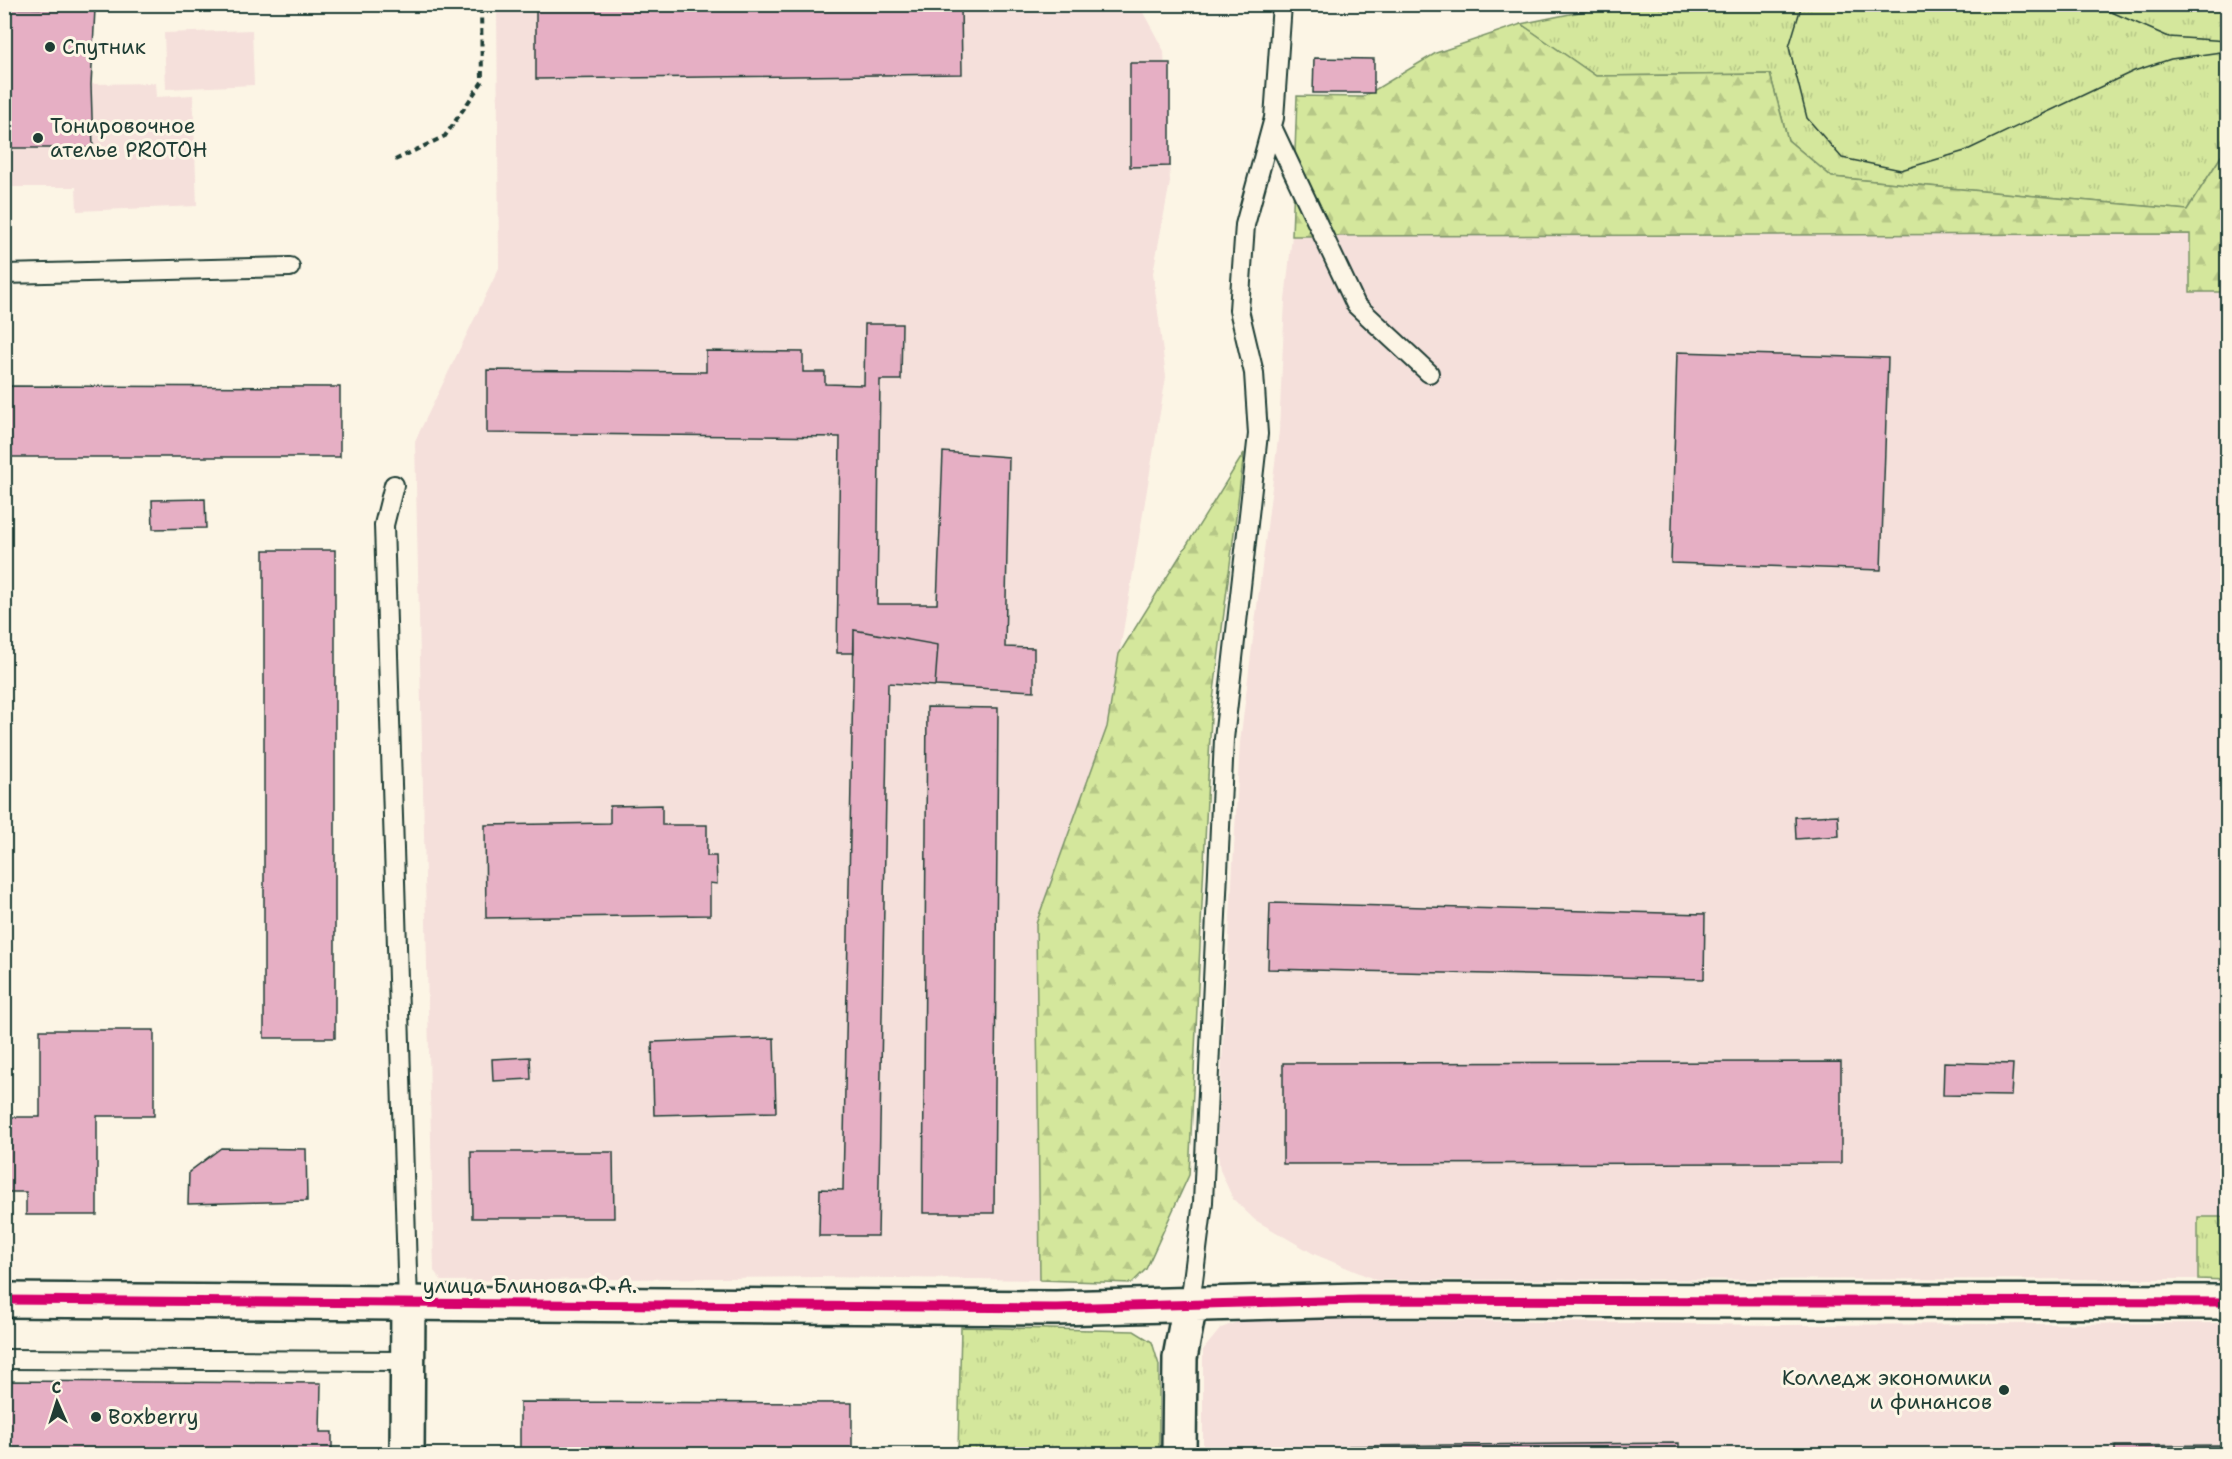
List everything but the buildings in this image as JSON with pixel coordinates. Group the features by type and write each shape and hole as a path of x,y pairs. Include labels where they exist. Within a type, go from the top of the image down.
{"street":[{"name":"улица Блинова Ф. А.","path":"4,1300 1056,1308 1359,1300 2228,1302"},
{"path":"407,1455 408,1303"},
{"path":"1179,1455 1180,1358 1190,1304"}],"lane":[{"path":"1190,1304 1203,1202 1224,739 1258,434 1254,374 1239,310 1244,236 1272,127 1282,4"},
{"path":"1272,127 1356,305 1429,373"},
{"path":"4,274 290,267"},
{"path":"393,485 384,525 408,1303"},
{"path":"4,1359 406,1361"}],"path":[{"path":"395,160 445,136 482,82 482,4"}],"shaded area":[{"path":"4,5 11,8 95,9 91,84 155,83 156,97 193,95 197,206 77,211 76,187 5,187"},
{"path":"497,5 1139,5 1164,51 1170,182 1153,273 1166,377 1107,727 1036,924 1040,1280 819,1277 442,1281 434,1271 415,441 499,268"},
{"path":"252,30 254,85 166,89 164,33"},
{"path":"2190,234 2190,292 2228,292 2228,1217 2198,1217 2198,1279 1376,1280 1314,1254 1255,1220 1233,1199 1220,1170 1217,1147 1240,742 1279,431 1285,300 1292,236"},
{"path":"1248,1318 1780,1325 2227,1323 2227,1454 1203,1454 1203,1350 1221,1328"}],"green space":[{"path":"1745,4 2227,5 2227,147 2187,210 1832,177 1788,140 1770,74 1596,76 1521,24 1609,6 1744,9"},
{"path":"1521,24 1596,76 1770,74 1788,140 1832,177 2187,210 2227,147 2227,292 2190,292 2190,234 1292,236 1297,96 1363,97 1436,53"},
{"path":"1244,453 1211,716 1189,1175 1146,1269 1132,1283 1040,1280 1036,924 1107,727 1119,654"},
{"path":"2198,1217 2227,1217 2227,1280 2198,1279"},
{"path":"961,1327 1134,1331 1152,1342 1159,1365 1159,1454 958,1454"}],"tram line":[{"path":"1802,4 1789,47 1807,118 1842,158 1901,170 1965,151 2134,71 2171,59 2228,51"},
{"path":"2093,4 2169,37 2228,41"}],"cycle path":[{"path":"4,1300 1056,1308 1359,1300 2228,1302"}],"place":[{"name":"Спутник","path":"50,47"},
{"name":"Тонировочное ателье PROTOH","path":"38,138"},
{"name":"Колледж экономики и финансов","path":"2004,1390"},
{"name":"Boxberry","path":"96,1417"}]}
